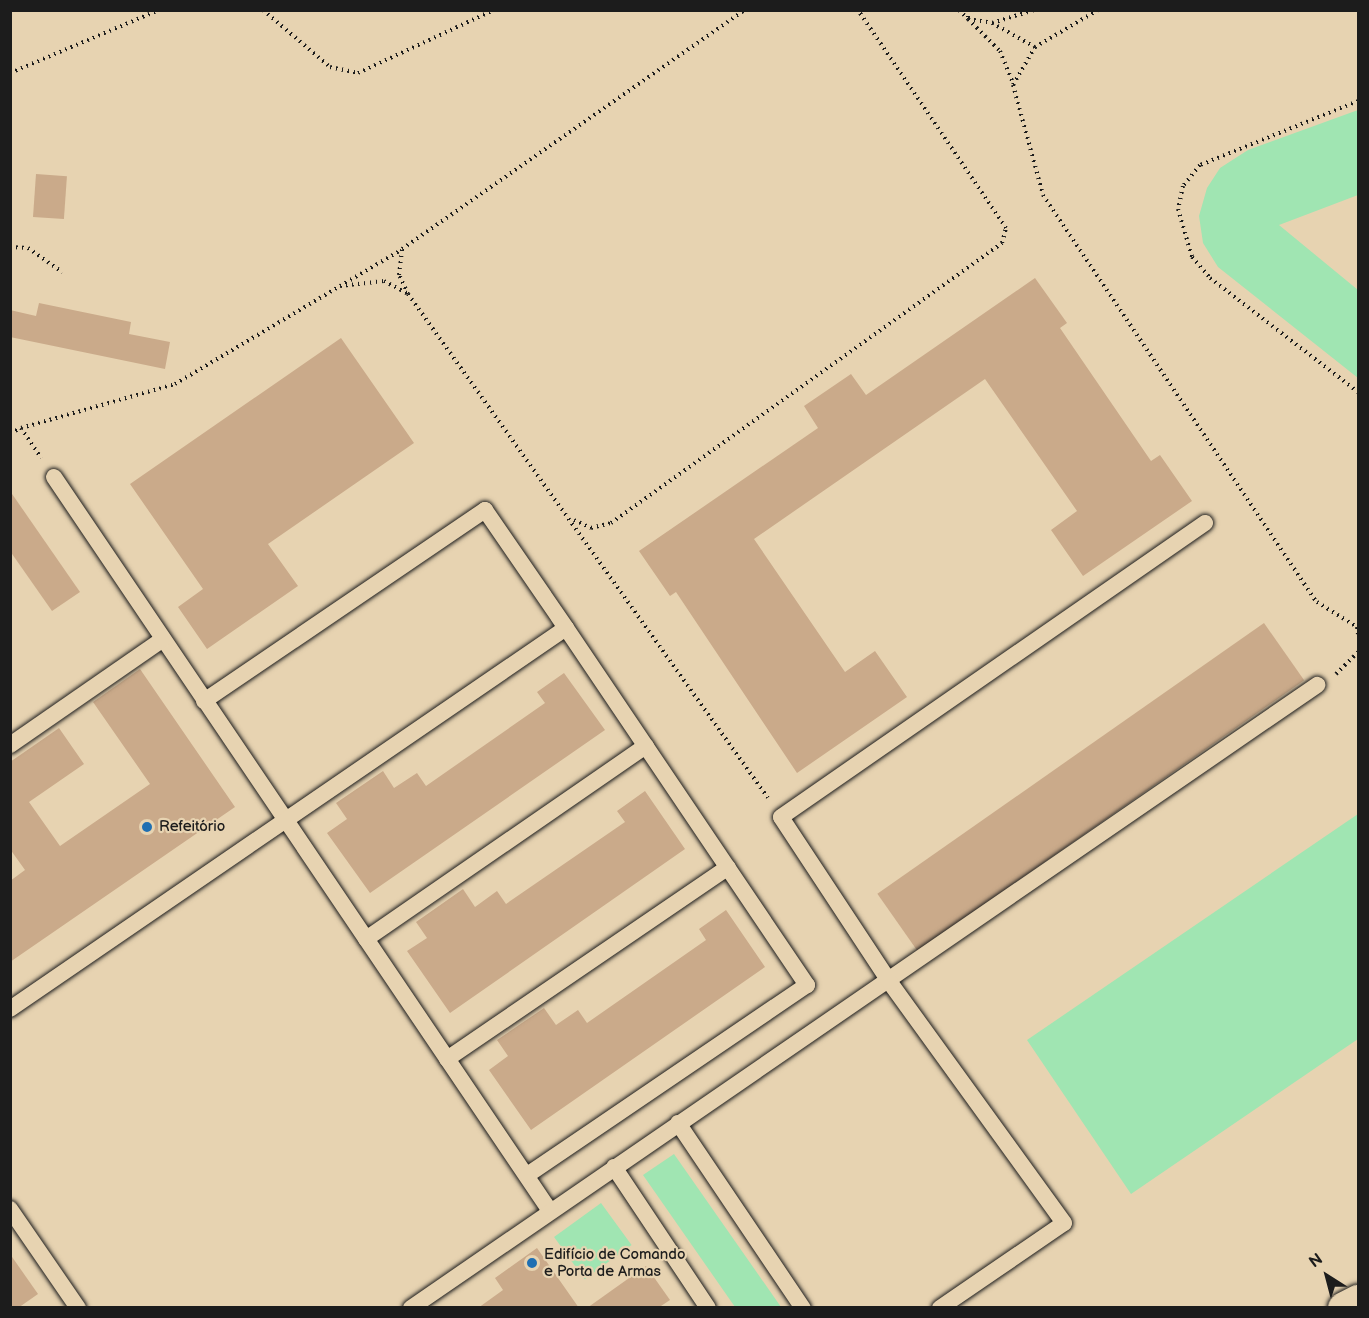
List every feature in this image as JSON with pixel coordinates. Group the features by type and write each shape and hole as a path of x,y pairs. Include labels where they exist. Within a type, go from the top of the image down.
{"main road":[{"path":"1344,1308 1359,1301"}],"lane":[{"path":"54,477 550,1211"},
{"path":"204,701 485,510 566,628 807,985 527,1175"},
{"path":"940,1308 1064,1223 889,981 781,817 1205,523"},
{"path":"10,1009 566,628"},
{"path":"10,745 163,639"},
{"path":"411,1308 1317,685"},
{"path":"366,939 646,746"},
{"path":"447,1059 728,867"},
{"path":"678,1124 803,1308"},
{"path":"614,1167 708,1308"},
{"path":"10,1209 78,1308"}],"path":[{"path":"10,73 159,10"},
{"path":"263,10 330,67 358,73 494,10"},
{"path":"10,433 174,384 402,249 745,10"},
{"path":"573,519 591,528 611,523 1002,243 1006,228 858,10"},
{"path":"959,10 1000,51 1013,85 1042,195 1068,240 1149,347 1317,602 1357,627 1359,634"},
{"path":"968,10 968,19"},
{"path":"992,23 1034,10"},
{"path":"1013,85 1035,46 1098,10"},
{"path":"968,19 992,23 1035,46"},
{"path":"1359,101 1200,165 1183,186 1178,209 1192,257 1210,278 1359,392"},
{"path":"10,247 28,248 62,272"},
{"path":"402,249 399,275 408,294 573,519 781,817"},
{"path":"340,286 384,281 408,294"},
{"path":"21,428 54,477"},
{"path":"1317,685 1350,666 1359,652"}],"green space":[{"path":"1358,110 1358,195 1279,225 1358,290 1358,378 1218,267 1203,243 1199,216 1207,188 1220,168 1248,150"},
{"path":"1358,814 1358,1039 1131,1194 1027,1040"},
{"path":"674,1154 781,1307 735,1307 643,1175"},
{"path":"601,1203 632,1245 585,1279 554,1237"}],"building":[{"path":"36,174 67,176 64,219 33,217"},
{"path":"1035,278 1067,323 1060,328 1151,461 1160,455 1192,501 1083,576 1051,530 1077,511 985,379 754,539 845,672 875,651 907,697 797,773 676,592 670,596 639,551 818,428 804,406 851,374 866,395"},
{"path":"39,303 131,322 129,334 170,342 165,369 10,337 10,310 36,316"},
{"path":"341,338 414,443 268,544 298,586 207,649 178,607 203,589 130,484"},
{"path":"10,491 80,592 52,611 10,551"},
{"path":"1264,623 1304,680 918,951 877,894"},
{"name":"Refeitório","path":"140,669 235,807 10,962 10,881 25,870 10,849 10,762 59,728 84,764 29,802 60,846 150,784 93,702"},
{"path":"564,673 605,730 370,893 327,833 347,819 336,803 383,771 394,788 417,773 426,786 545,703 537,692"},
{"path":"645,791 685,849 450,1013 407,951 427,938 416,922 463,889 475,907 497,891 506,904 625,822 617,811"},
{"path":"726,910 765,967 531,1130 489,1070 508,1056 497,1040 544,1008 556,1025 578,1010 587,1023 706,940 699,929"},
{"name":"Edifício de Comando e Porta de Armas","path":"537,1248 579,1308 478,1308 503,1290 495,1278"},
{"path":"10,1254 38,1294 18,1308 10,1308"},
{"name":"Edifício de Comando e Porta de Armas","path":"646,1266 670,1300 658,1308 587,1308"}],"place":[{"name":"Refeitório","path":"147,827"},
{"name":"Edifício de Comando e Porta de Armas","path":"532,1263"}]}
